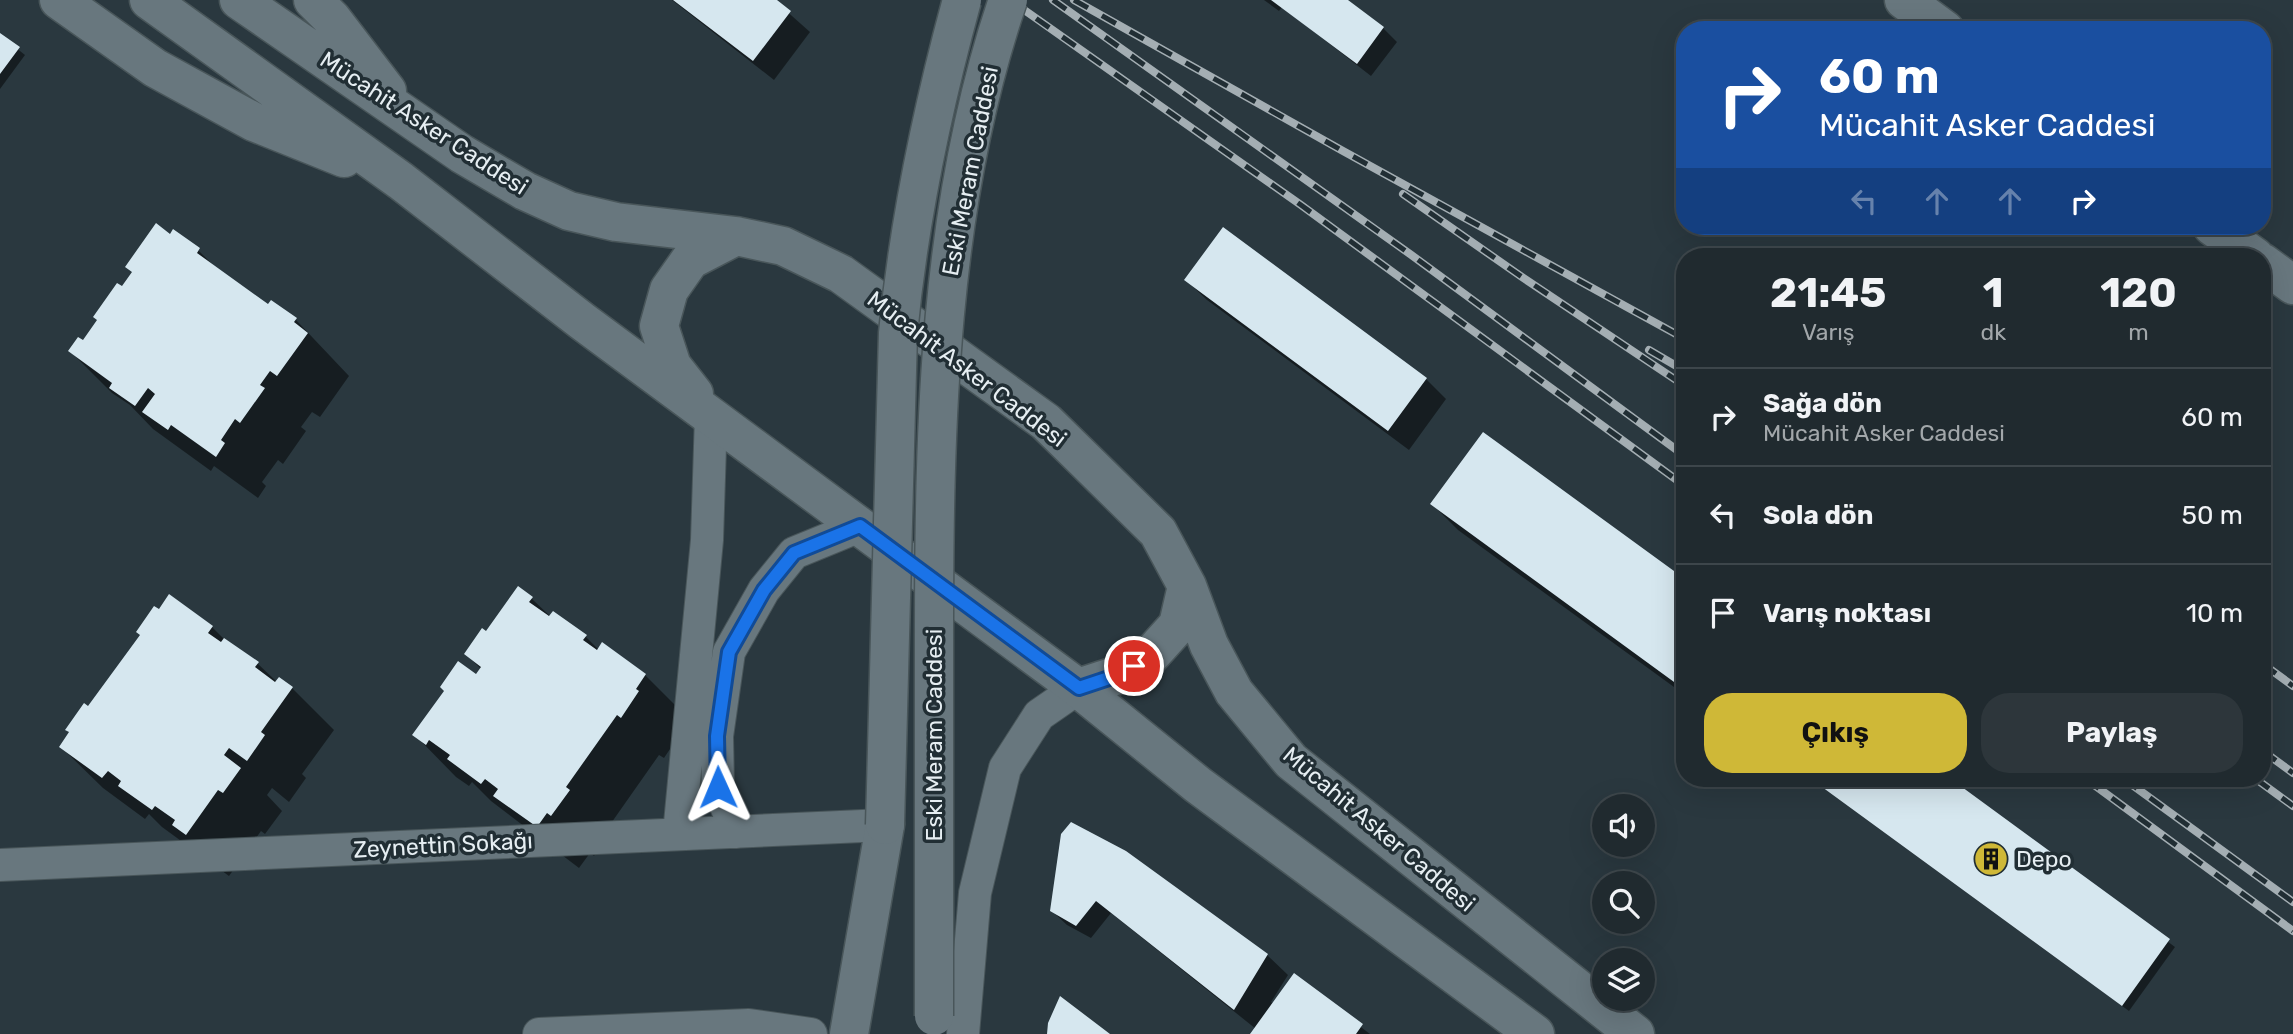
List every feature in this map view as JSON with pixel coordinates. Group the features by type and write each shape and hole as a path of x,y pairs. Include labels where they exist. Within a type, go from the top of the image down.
{"main road":[{"path":"59,0 155,68 254,122 401,181"},
{"path":"149,0 401,181 582,321 1079,688 1198,785 1535,1034"},
{"name":"Mücahit Asker Caddesi","path":"239,0 462,154 525,191 569,211 638,226 736,236 783,246 841,274 1046,422 1158,532 1186,586 1209,645 1234,692 1291,761 1635,1034"},
{"path":"313,0 363,56 405,115"},
{"name":"Eski Meram Caddesi","path":"849,1034 885,825 898,333 905,263 939,86 962,0"},
{"name":"Eski Meram Caddesi","path":"943,1028 934,523 944,329 949,272 965,170 989,63 1008,0"},
{"path":"1904,0 1933,21"},
{"path":"2224,235 2243,248"},
{"path":"711,415 672,366 659,326 669,290 690,260 736,236"},
{"path":"2271,269 2293,285"},
{"path":"1079,688 1118,675 1150,656 1178,625 1186,586"}],"street":[{"path":"679,834 707,540 711,415"},
{"path":"737,832 718,787 717,736 729,652 764,590 794,553 860,526"},
{"path":"943,1028 1005,768 1039,715 1079,688"},
{"name":"Zeynettin Sokağı","path":"0,864 885,825"},
{"path":"539,1034 749,1025 811,1034"}],"building":[{"path":"673,0 777,0 791,11 753,61"},
{"path":"1271,0 1348,0 1384,27 1357,64"},
{"path":"0,33 20,47 0,74"},
{"path":"156,223 170,234 173,229 200,248 197,253 268,304 271,300 297,318 294,322 308,333 277,376 270,371 260,385 265,388 240,423 235,419 221,440 225,443 216,457 171,425 168,430 142,412 155,394 148,388 135,406 109,388 112,383 68,351 78,337 83,340 97,320 93,317 117,283 122,286 132,272 125,267"},
{"path":"1223,227 1427,378 1388,431 1184,280"},
{"path":"1483,432 1676,572 1676,683 1430,504"},
{"path":"518,586 533,597 529,602 549,616 553,611 587,635 583,640 597,650 602,642 646,674 636,689 639,691 621,718 617,715 566,787 570,790 551,816 547,813 537,827 493,796 498,789 485,779 481,784 447,759 450,755 429,740 426,745 412,735 444,691 440,687 458,661 476,674 481,667 464,654 482,628 486,631"},
{"path":"169,594 213,626 208,633 221,642 224,638 259,662 255,667 275,682 279,677 293,687 261,732 265,735 247,761 229,748 224,755 241,768 223,793 218,790 186,835 172,825 175,820 155,806 152,810 118,786 121,781 108,771 102,778 59,747 69,732 65,730 84,703 88,706 140,635 136,632 154,606 159,609"},
{"name":"Depo","path":"1822,787 1962,787 2170,939 2122,1006"},
{"path":"1071,822 1126,851 1268,954 1234,1010 1096,901 1076,926 1050,911 1061,834"},
{"path":"1294,973 1363,1024 1356,1034 1250,1034"},
{"path":"1060,996 1110,1034 1047,1034 1048,1023"}],"railway":[{"path":"1010,0 1301,205 1676,479"},
{"path":"1053,0 1410,254 1676,449"},
{"path":"1074,0 1676,334"},
{"path":"1403,194 1676,380"},
{"path":"1649,350 1676,366"},
{"path":"2271,670 2293,686"},
{"path":"2271,757 2293,773"},
{"path":"2097,787 2293,931"},
{"path":"2135,787 2293,902"},
{"path":"2267,787 2293,806"}],"place":[{"name":"Depo","path":"1991,859"}],"route":[{"path":"718,787 717,736 729,652 764,590 794,553 860,526 1079,688 1118,675 1134,666"}]}
